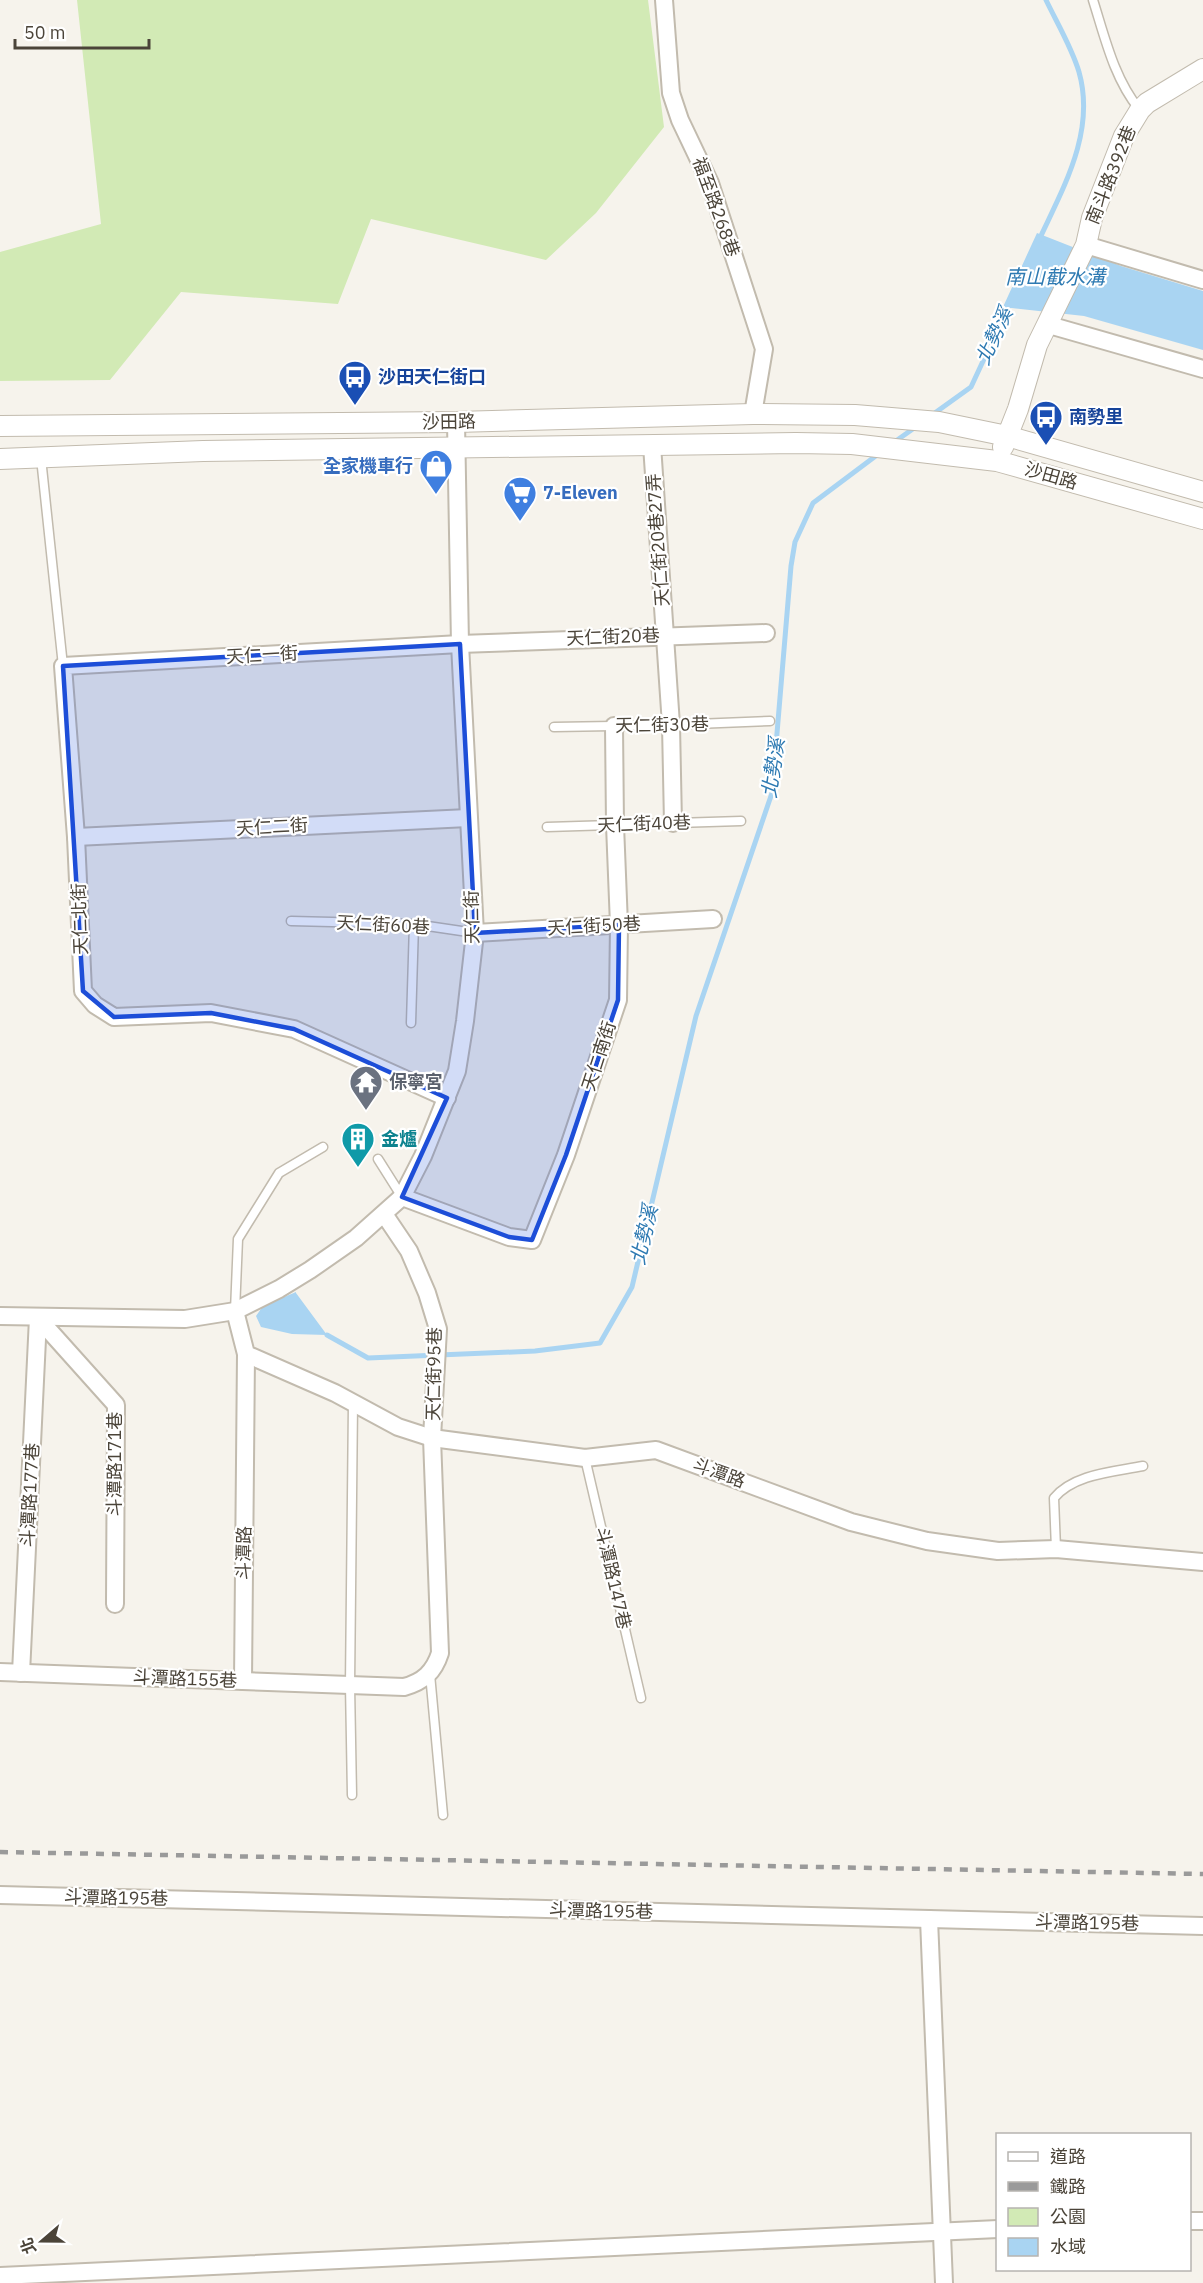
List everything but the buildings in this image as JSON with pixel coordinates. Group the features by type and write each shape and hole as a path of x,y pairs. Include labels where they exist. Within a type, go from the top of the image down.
{"street":[{"name":"福至路268巷","path":"664,0 671,93 710,183 764,349 753,414"},
{"name":"南斗路392巷","path":"1049,324 1086,245 1092,218 1124,136 1147,103 1203,69"},
{"path":"1086,245 1203,280"},
{"path":"997,460 1018,409 1037,345 1049,324 1203,369"},
{"name":"沙田路","path":"0,426 456,422 753,414 897,417 939,422 1007,436 1203,492"},
{"name":"天仁街","path":"235,1311 279,1289 310,1270 356,1238 402,1197 423,1156 457,1071 475,933 460,644 456,422"},
{"name":"沙田路","path":"0,459 203,451 852,444 997,460 1203,519"},
{"name":"天仁街20巷27弄","path":"652,445 663,635 671,725 673,823"},
{"name":"天仁街20巷","path":"460,644 766,633"},
{"name":"天仁一街","path":"63,666 460,644"},
{"name":"天仁北街","path":"63,666 76,837 83,991 95,1005 114,1017 211,1012 294,1029 447,1098"},
{"name":"天仁南街","path":"402,1197 509,1237 532,1240 566,1155 618,1000 619,925 614,726"},
{"name":"天仁二街","path":"76,837 468,818"},
{"name":"天仁街50巷","path":"475,933 713,919"},
{"name":"天仁街95巷","path":"384,1214 409,1251 427,1293 438,1329 432,1438"},
{"path":"0,1316 185,1319 235,1311"},
{"name":"斗潭路","path":"235,1311 246,1354 243,1681"},
{"name":"斗潭路171巷","path":"38,1317 116,1405 115,1604"},
{"name":"斗潭路177巷","path":"21,1673 38,1317"},
{"name":"斗潭路","path":"246,1354 353,1403 398,1427 432,1438 585,1458 656,1450 851,1522 927,1541 998,1551 1056,1549 1203,1562"},
{"path":"430,1674 440,1653 432,1438"},
{"name":"斗潭路155巷","path":"0,1672 404,1687 418,1683 430,1674"},
{"name":"斗潭路195巷","path":"0,1895 1203,1926"},
{"path":"929,1919 944,2283"},
{"path":"0,2276 996,2229"}],"lane":[{"path":"1093,0 1111,56 1126,92 1140,110"},
{"name":"天仁北街","path":"41,457 63,666"},
{"name":"天仁街30巷","path":"554,727 770,721"},
{"name":"天仁街40巷","path":"547,827 741,821"},
{"name":"天仁街60巷","path":"291,921 414,924 475,933"},
{"path":"411,1023 414,924"},
{"path":"235,1311 238,1239 279,1173 323,1147"},
{"path":"378,1159 402,1197"},
{"path":"352,1795 350,1685 353,1403"},
{"name":"斗潭路147巷","path":"585,1458 641,1698"},
{"path":"1056,1549 1054,1498 1062,1488 1081,1479 1143,1466"},
{"path":"430,1674 443,1815"}],"highlighted area":[{"path":"460,644 475,933 619,925 618,1000 566,1155 532,1240 509,1237 402,1197 447,1098 294,1029 211,1013 114,1017 83,991 63,666"}],"green space":[{"path":"77,0 648,0 664,127 596,213 546,260 371,219 338,304 181,292 110,380 0,381 0,252 101,224"}],"water":[{"name":"南山截水溝","path":"1037,233 1121,266 1203,291 1203,350 1084,316 1003,307"},
{"path":"296,1292 327,1335 292,1334 261,1327 256,1316 263,1306"}],"waterway":[{"name":"北勢溪","path":"1039,240 1067,180 1080,138 1083,116 1083,94 1079,72 1046,0"},
{"name":"北勢溪","path":"932,415 971,387 1010,303"},
{"name":"北勢溪","path":"893,443 917,426"},
{"name":"北勢溪","path":"327,1335 368,1358 535,1351 600,1343 632,1287 696,1016 772,793 795,542 813,503 881,452"}],"railway":[{"path":"0,1852 1203,1874"}],"place":[{"name":"沙田天仁街口","path":"355,406"},
{"name":"南勢里","path":"1046,446"},
{"name":"全家機車行","path":"436,495"},
{"name":"7-Eleven","path":"520,522"},
{"name":"保寧宮","path":"366,1111"},
{"name":"金爐","path":"358,1168"}]}
